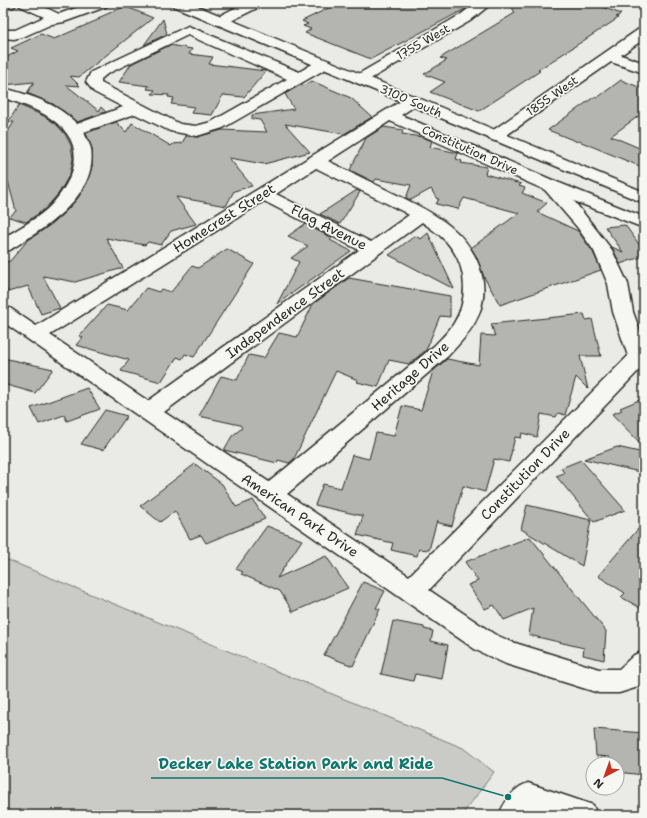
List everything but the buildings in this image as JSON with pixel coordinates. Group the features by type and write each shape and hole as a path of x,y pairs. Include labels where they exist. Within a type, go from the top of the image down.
{"main road":[{"path":"3,6 10,3"},
{"path":"25,3 59,19"},
{"path":"3,34 8,36 18,33 102,3"},
{"name":"3100 South","path":"178,3 644,198"},
{"path":"220,21 256,3"},
{"name":"1755 West","path":"360,79 465,18 485,3"},
{"path":"299,78 188,30 102,71 93,78 93,84 99,89 176,128 191,131 204,130 217,126 324,64"},
{"name":"1855 West","path":"495,136 644,32"},
{"path":"609,56 644,68"},
{"path":"3,94 41,105 56,113 75,130 81,142 83,155 82,168 69,195 58,208 44,220 3,246"},
{"name":"Homecrest Street","path":"36,335 412,101"},
{"path":"75,130 136,108"},
{"name":"Constitution Drive","path":"389,115 551,186 644,222"},
{"name":"Heritage Drive","path":"270,495 441,351 455,336 466,320 473,302 474,285 471,266 466,253 442,228 422,215 315,161"},
{"name":"Constitution Drive","path":"411,591 641,354 623,312 618,284 603,250 551,186"},
{"name":"Flag Avenue","path":"263,194 373,250"},
{"name":"Independence Street","path":"148,412 422,215"},
{"name":"American Park Drive","path":"3,313 485,642 506,652 589,679 614,683 625,680 634,674 644,663"},
{"path":"514,815 528,797 582,815"}],"shaded area":[{"path":"210,3 272,3 243,17"},
{"path":"3,558 463,748 494,772 462,815 3,815"}],"place":[{"name":"Decker Lake Station Park and Ride","path":"508,797"}]}
